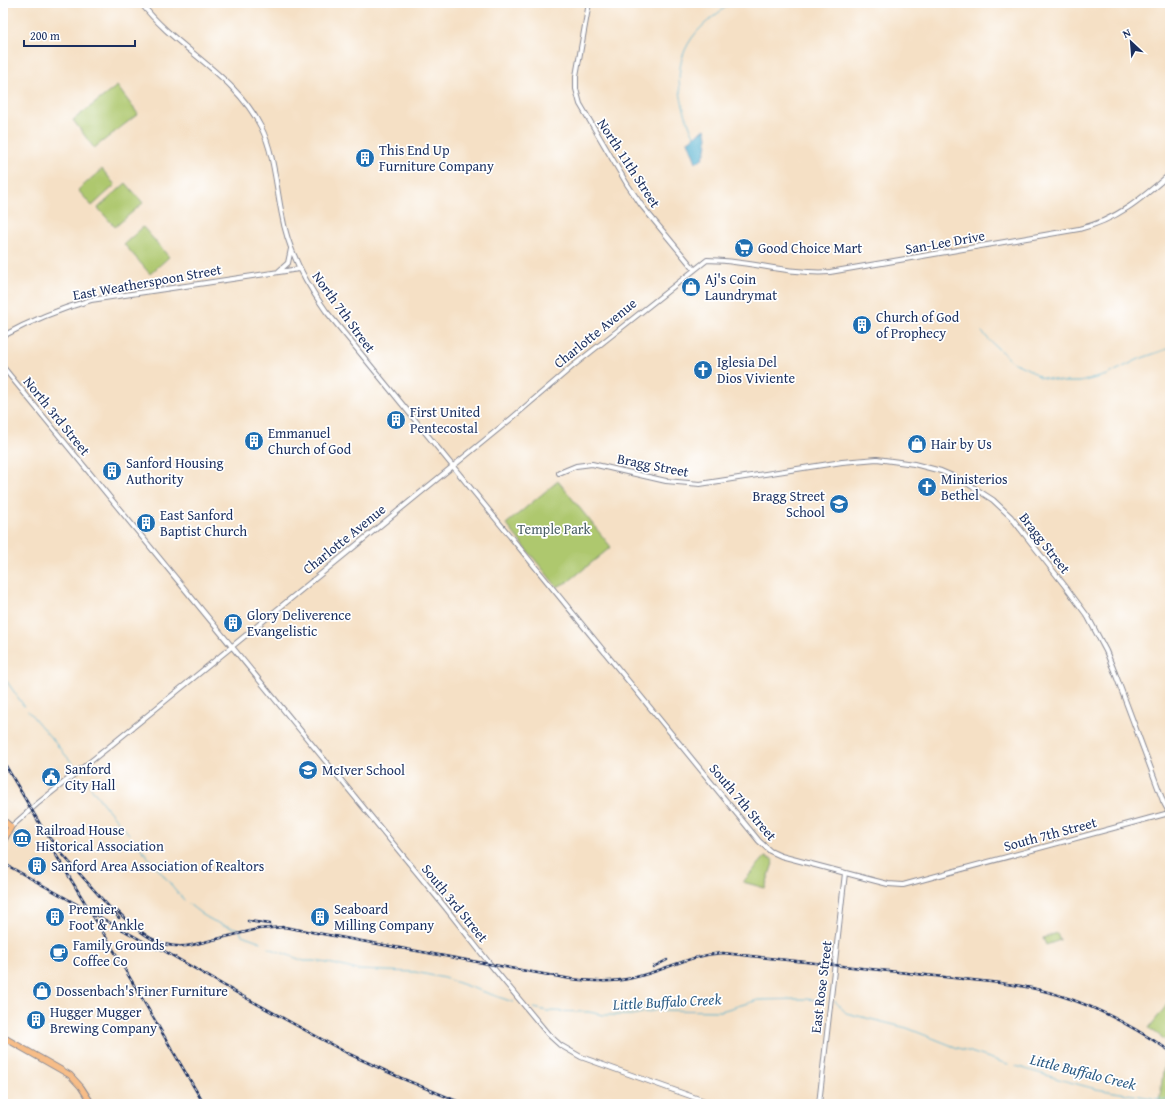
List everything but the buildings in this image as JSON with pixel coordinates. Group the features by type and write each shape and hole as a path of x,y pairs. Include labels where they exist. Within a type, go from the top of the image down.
{"main road":[{"path":"3,820 10,827"},
{"name":"Charlotte Avenue","path":"3,842 10,827"},
{"path":"3,1037 70,1075 81,1087 92,1104"}],"street":[{"name":"North 7th Street","path":"141,3 162,25 222,77 238,94 255,116 270,150 282,217 299,269 326,311 452,466"},
{"name":"North 11th Street","path":"589,3 576,76 578,98 586,115 627,184 642,206 694,269"},
{"name":"San-Lee Drive","path":"707,260 742,262 813,273 830,272 1078,229 1091,226 1117,215 1170,174"},
{"path":"278,272 288,263 291,248"},
{"name":"Charlotte Avenue","path":"10,827 512,418 573,366 707,260"},
{"name":"East Weatherspoon Street","path":"3,336 58,310 91,300 299,269"},
{"name":"North 3rd Street","path":"3,367 231,646"},
{"name":"Bragg Street","path":"559,473 576,466 592,464 666,482 700,484 856,460 884,459 925,466 962,480 993,500 1011,517 1088,617 1106,651 1169,814"},
{"name":"South 7th Street","path":"452,466 759,841 770,851 781,856 888,884 903,885 1169,814"},
{"name":"South 3rd Street","path":"231,646 554,1041 581,1057 713,1104"},
{"name":"East Rose Street","path":"819,1104 845,873"}],"green space":[{"path":"117,86 138,114 94,148 73,120"},
{"path":"102,169 115,185 92,206 78,190"},
{"path":"126,183 143,203 115,227 98,208"},
{"path":"143,227 169,257 150,274 124,244"},
{"name":"Temple Park","path":"558,481 611,547 569,581 557,587 506,524"},
{"path":"765,857 774,860 765,888 743,882"},
{"path":"1057,933 1060,940 1046,945 1043,938"},
{"path":"1170,1001 1170,1104 1159,1104 1167,1041 1149,1028"}],"water":[{"path":"705,129 707,137 706,150 700,161 696,162 688,141"}],"waterway":[{"path":"695,138 685,113 682,100 679,75 681,62 685,50 700,28 731,3"},
{"path":"982,332 1013,362 1040,377 1064,382 1080,382 1107,375 1139,359 1170,348"},
{"name":"Little Buffalo Creek","path":"3,676 24,706"},
{"name":"Little Buffalo Creek","path":"28,711 74,765"},
{"name":"Little Buffalo Creek","path":"83,777 129,834"},
{"name":"Little Buffalo Creek","path":"138,845 184,900"},
{"name":"Little Buffalo Creek","path":"189,904 201,914 212,920 239,929 242,935 261,942"},
{"name":"Little Buffalo Creek","path":"269,948 304,961 333,964 357,970 415,972 444,978 513,1002"},
{"name":"Little Buffalo Creek","path":"534,1008 547,1011 589,1012 603,1015 631,1015 658,1010 721,1011 758,1000 824,1000"},
{"name":"Little Buffalo Creek","path":"835,1001 846,1013 907,1028 955,1047 1008,1064"},
{"name":"Little Buffalo Creek","path":"1016,1066 1096,1089 1170,1101"}],"railway":[{"path":"3,761 44,831 63,855 119,918"},
{"path":"53,850 204,1104"},
{"path":"3,863 157,949"},
{"path":"117,911 133,926 151,938 160,943 170,945 192,945 258,929 284,927 571,979 601,981 624,980 688,960 710,954 723,953 1000,983 1032,988 1072,999 1122,1022 1170,1051"},
{"path":"248,921 270,924"},
{"path":"154,945 237,993 347,1053 401,1078 464,1104"},
{"path":"653,967 667,960"}],"place":[{"name":"This End Up Furniture Company","path":"365,158"},
{"name":"Good Choice Mart","path":"744,248"},
{"name":"Aj's Coin Laundrymat","path":"691,287"},
{"name":"Church of God of Prophecy","path":"862,325"},
{"name":"Iglesia Del Dios Viviente","path":"703,370"},
{"name":"First United Pentecostal","path":"396,420"},
{"name":"Emmanuel Church of God","path":"254,441"},
{"name":"Hair by Us","path":"917,444"},
{"name":"Sanford Housing Authority","path":"112,471"},
{"name":"Ministerios Bethel","path":"927,487"},
{"name":"Bragg Street School","path":"839,504"},
{"name":"East Sanford Baptist Church","path":"146,523"},
{"name":"Glory Deliverence Evangelistic","path":"233,623"},
{"name":"McIver School","path":"308,770"},
{"name":"Sanford City Hall","path":"51,777"},
{"name":"Railroad House Historical Association","path":"22,838"},
{"name":"Sanford Area Association of Realtors","path":"37,866"},
{"name":"Premier Foot & Ankle","path":"55,917"},
{"name":"Seaboard Milling Company","path":"320,917"},
{"name":"Family Grounds Coffee Co","path":"59,953"},
{"name":"Dossenbach's Finer Furniture","path":"42,991"},
{"name":"Hugger Mugger Brewing Company","path":"36,1020"}]}
